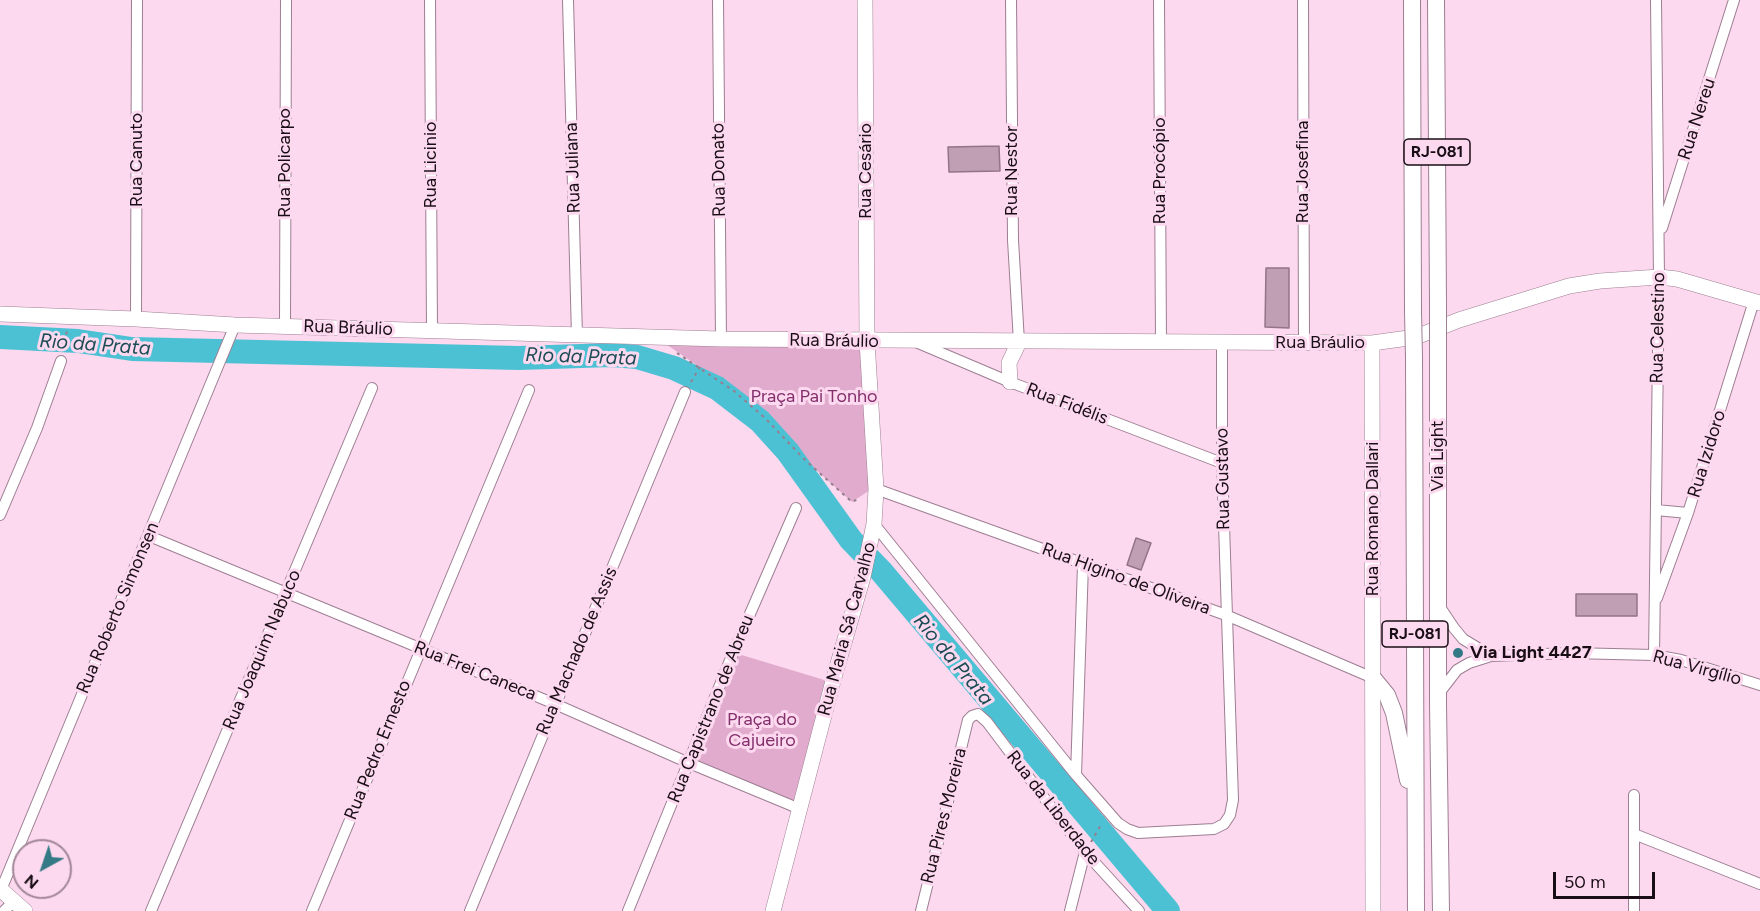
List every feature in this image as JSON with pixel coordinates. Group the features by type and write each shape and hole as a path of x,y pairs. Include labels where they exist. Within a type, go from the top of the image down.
{"main road":[{"name":"Via Light","path":"1412,0 1416,911"},
{"name":"Via Light","path":"1436,0 1441,911"},
{"path":"1373,678 1387,695 1394,713 1416,818"}],"street":[{"name":"Rua Canuto","path":"136,319 137,0"},
{"name":"Rua Policarpo","path":"285,326 286,0"},
{"name":"Rua Licinio","path":"430,0 432,330"},
{"name":"Rua Juliana","path":"568,0 577,336"},
{"name":"Rua Donato","path":"718,0 721,339"},
{"name":"Rua Cesário","path":"865,0 867,341"},
{"name":"Rua Nestor","path":"1011,0 1012,240 1019,342"},
{"name":"Rua Procópio","path":"1158,0 1161,343"},
{"name":"Rua Josefina","path":"1303,0 1304,343"},
{"name":"Rua Celestino","path":"1654,655 1659,277 1656,0"},
{"name":"Rua Nereu","path":"1659,238 1734,0"},
{"name":"Rua Bráulio","path":"0,314 235,325 577,336 867,341 1372,343 1416,337 1460,320 1569,286 1600,281 1659,277 1700,284 1757,302"},
{"name":"Rua Izidoro","path":"1654,605 1688,513 1757,302"},
{"name":"Rua Roberto Simonsen","path":"0,890 235,325"},
{"name":"Rua Maria Sá Carvalho","path":"773,911 833,681 863,577 874,524 876,489 867,341"},
{"name":"Rua Fidélis","path":"915,341 1010,382 1222,463"},
{"path":"1010,382 1009,363 1019,342"},
{"name":"Rua Romano Dallari","path":"1372,343 1373,911"},
{"name":"Rua Gustavo","path":"1076,775 1108,813 1127,829 1138,833 1214,829 1224,824 1230,814 1233,800 1222,463 1222,344"},
{"path":"0,515 37,428 62,358"},
{"name":"Rua Joaquim Nabuco","path":"152,911 372,388"},
{"name":"Rua Pedro Ernesto","path":"312,911 419,649 530,390"},
{"name":"Rua Machado de Assis","path":"470,911 686,390"},
{"name":"Rua Higino de Oliveira","path":"876,489 1226,615 1373,678"},
{"name":"Rua Capistrano de Abreu","path":"628,911 733,653 796,508"},
{"path":"1656,510 1688,513"},
{"path":"874,524 1076,775"},
{"name":"Rua Frei Caneca","path":"149,536 555,704 688,763 800,809"},
{"path":"1076,775 1083,564"},
{"path":"1439,607 1463,639 1491,656"},
{"name":"Rua Virgílio","path":"1439,694 1457,670 1469,663 1491,656 1572,653 1654,655 1681,660 1760,685"},
{"name":"Rua da Liberdade","path":"968,720 978,714 987,722 1139,911"},
{"name":"Rua Pires Moreira","path":"921,911 968,720"},
{"path":"1634,795 1635,911"},
{"path":"1634,834 1760,884"},
{"path":"1070,911 1087,849"},
{"path":"0,890 14,908"}],"path":[{"path":"62,358 68,326"},
{"path":"652,337 734,391 852,502 876,489"},
{"path":"686,390 700,367"},
{"path":"1087,849 1104,821"}],"green space":[{"name":"Praça Pai Tonho","path":"663,342 862,349 870,490 852,502 734,391"},
{"name":"Praça do Cajueiro","path":"735,653 831,682 798,806 690,762"}],"building":[{"path":"999,146 1000,171 949,172 948,147"},
{"path":"1266,268 1289,268 1289,328 1265,327"},
{"path":"1136,538 1151,543 1141,570 1127,565"},
{"path":"1576,594 1637,594 1637,616 1576,616"}],"waterway":[{"name":"Rio da Prata","path":"0,337 78,341 132,349 519,358 612,355 637,357 674,368 717,388 760,421 788,452 851,540 881,571 1168,911"}],"place":[{"name":"Via Light 4427","path":"1458,653"}]}
